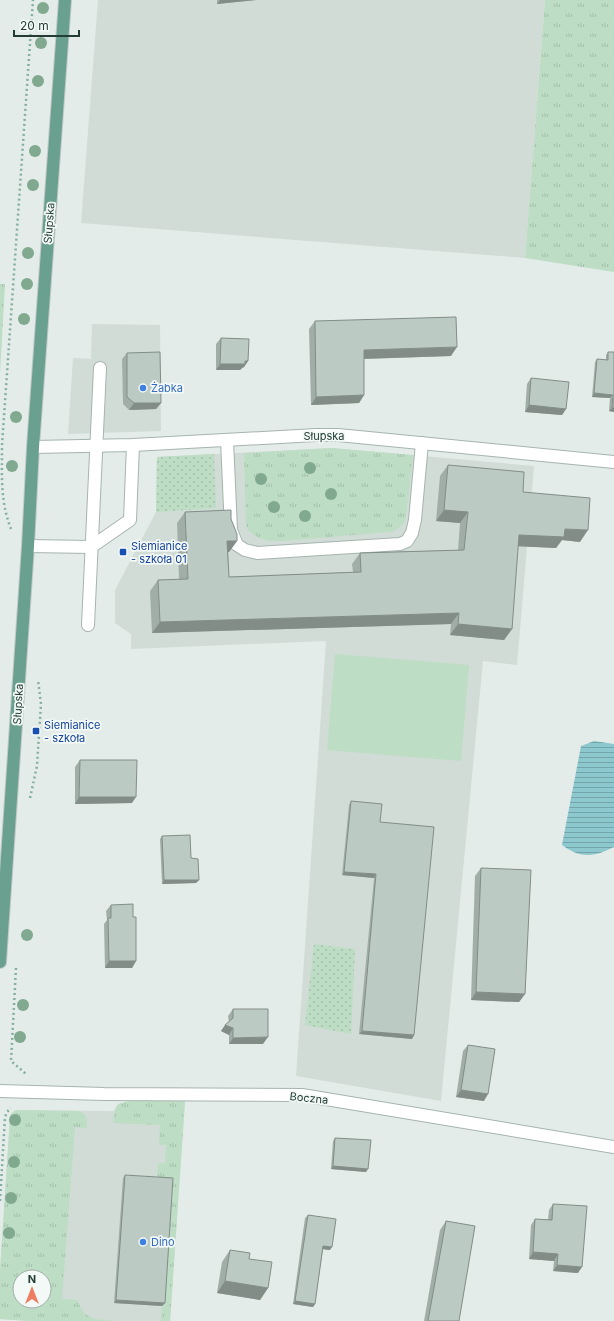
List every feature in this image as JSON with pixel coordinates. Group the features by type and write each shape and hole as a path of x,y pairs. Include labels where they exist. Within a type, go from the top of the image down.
{"main road":[{"name":"Słupska","path":"0,962 28,546 33,446 65,0"}],"street":[{"path":"88,625 100,368"},
{"name":"Słupska","path":"33,446 133,445 338,435 614,462"},
{"path":"227,440 231,530 237,544 245,550 257,553 400,544 407,541 412,533 415,520 422,443"},
{"path":"28,546 91,547 130,520 133,445"},
{"name":"Boczna","path":"0,1091 302,1095 614,1147"}],"path":[{"path":"12,532 7,521 1,496 2,445 32,0"},
{"path":"29,802 37,766 41,704 37,676"},
{"path":"16,965 11,1061 33,1080 37,1080 36,1092"},
{"path":"0,1201 5,1117 7,1112 16,1106"}],"shaded area":[{"path":"98,0 545,0 525,258 81,223"},
{"path":"92,324 160,325 161,431 68,434 73,358 91,359"},
{"path":"332,448 534,466 517,665 483,661 441,1101 296,1076 326,641 131,649 131,634 115,623 115,590 156,512 157,457"},
{"path":"131,1101 185,1101 170,1321 29,1321 0,1319 0,1271 10,1115 16,1110 114,1111 118,1104"}],"green space":[{"path":"545,0 614,0 614,272 525,258"},
{"path":"0,284 5,284 0,374"},
{"path":"332,448 413,455 404,523 395,531 390,532 284,541 269,541 259,538 249,531 246,525 244,453"},
{"path":"214,454 216,508 156,512 157,457"},
{"path":"335,654 469,665 461,761 327,750"},
{"path":"314,944 355,949 351,1034 305,1025"},
{"path":"131,1101 185,1101 170,1321 161,1321 171,1182 157,1181 158,1163 165,1163 166,1145 159,1145 160,1125 113,1123 116,1107 121,1103"},
{"path":"16,1110 78,1111 86,1117 87,1128 75,1127 62,1299 78,1300 83,1312 92,1318 117,1321 29,1321 0,1319 0,1271 10,1117"}],"water":[{"path":"594,741 614,744 614,847 600,853 588,855 575,853 562,845 581,746"}],"building":[{"path":"456,317 457,347 364,350 364,395 316,397 315,321"},
{"path":"221,338 249,339 248,361 245,361 245,364 220,364"},
{"path":"160,352 161,403 134,403 127,397 127,353"},
{"path":"608,352 614,352 614,408 612,408 613,395 594,393 597,359 608,360"},
{"path":"531,378 569,382 566,409 529,405"},
{"path":"448,465 524,472 523,492 590,498 588,530 565,529 564,537 519,535 512,629 458,624 459,613 160,622 158,580 188,579 185,512 231,510 231,519 237,534 237,541 227,541 229,577 361,572 360,553 464,550 468,512 444,510"},
{"path":"80,760 137,760 136,797 79,797"},
{"path":"351,801 382,804 380,822 434,827 414,1035 362,1031 376,874 344,872"},
{"path":"190,835 191,858 198,859 199,880 164,880 162,836"},
{"path":"481,868 531,870 525,994 476,992"},
{"path":"133,904 133,917 136,917 136,961 109,961 108,918 111,918 111,905"},
{"path":"233,1009 268,1009 268,1037 233,1038 233,1028 225,1025 233,1018"},
{"path":"468,1045 495,1049 488,1094 461,1090"},
{"path":"335,1138 371,1140 368,1169 333,1166"},
{"name":"Dino","path":"125,1175 173,1178 165,1303 116,1300"},
{"path":"553,1204 587,1206 582,1267 557,1265 558,1254 533,1252 535,1219 552,1220"},
{"path":"308,1215 336,1219 332,1247 323,1246 315,1304 295,1301"},
{"path":"446,1221 475,1226 459,1321 428,1321"},
{"path":"230,1250 250,1253 249,1259 272,1262 268,1288 225,1281"}],"place":[{"name":"Żabka","path":"143,388"},
{"name":"Siemianice - szkoła 01","path":"123,552"},
{"name":"Siemianice - szkoła","path":"36,731"},
{"name":"Dino","path":"143,1242"}]}
